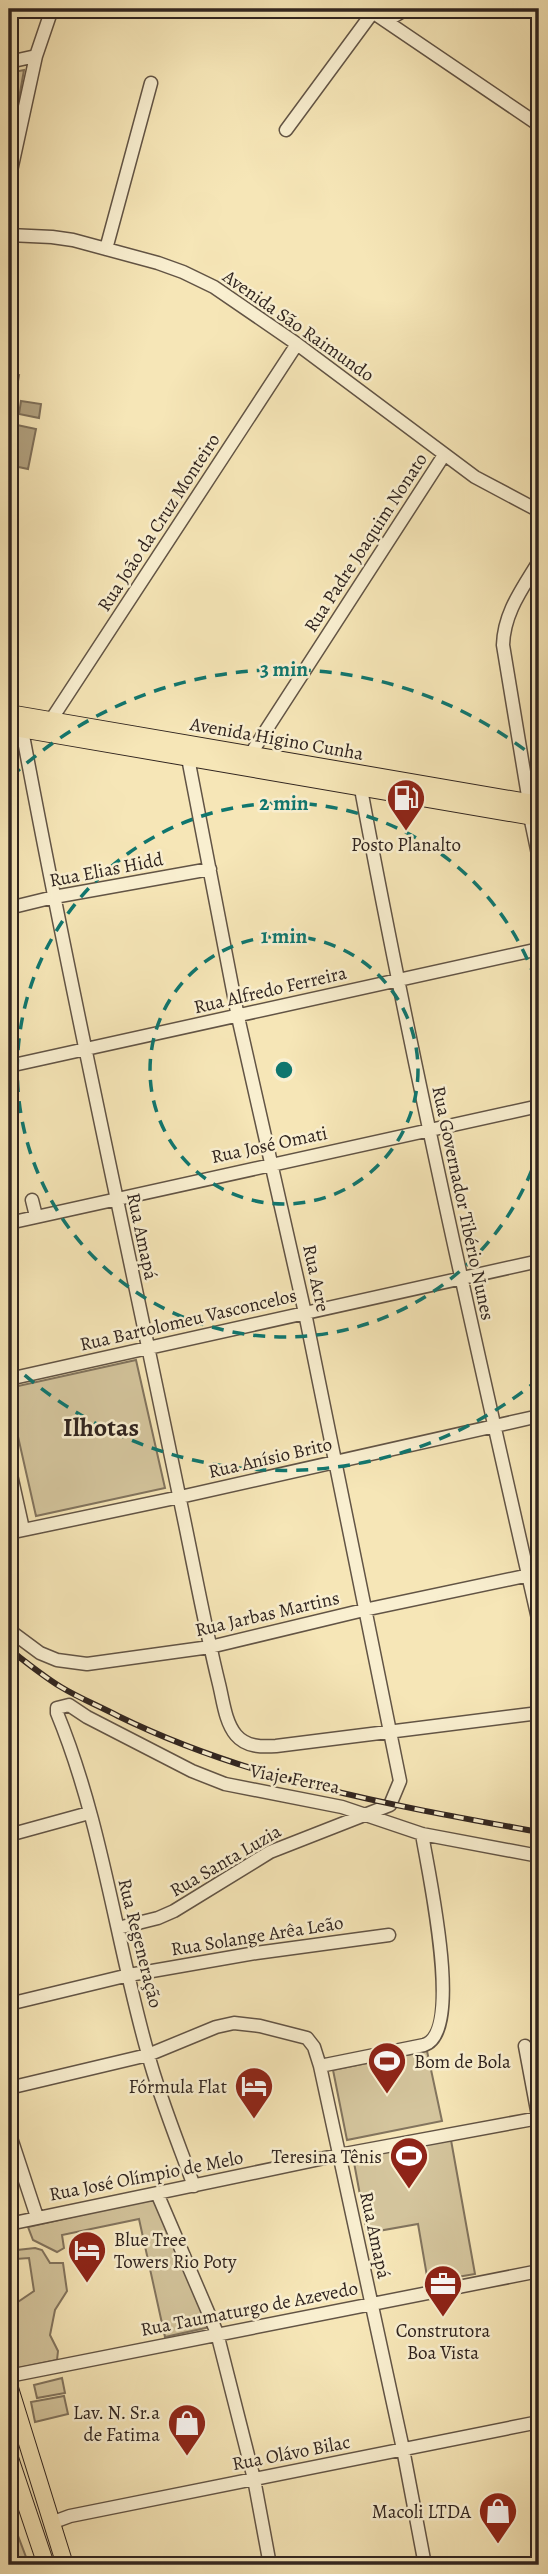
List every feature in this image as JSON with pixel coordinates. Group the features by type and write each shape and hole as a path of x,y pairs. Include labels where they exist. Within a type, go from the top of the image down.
{"main road":[{"name":"Avenida Higino Cunha","path":"9,713 372,776 534,810"},
{"name":"Avenida Higino Cunha","path":"15,728 361,789 534,810"},
{"path":"9,2385 65,2565"},
{"path":"9,2455 46,2565"}],"street":[{"path":"9,180 14,137 52,9"},
{"path":"386,21 406,9"},
{"path":"286,130 370,10 539,125"},
{"path":"9,62 36,56"},
{"path":"106,249 151,83"},
{"name":"Avenida São Raimundo","path":"9,235 52,237 106,249 183,272 214,287 297,344 475,477 539,511"},
{"name":"Rua João da Cruz Monteiro","path":"51,720 297,344"},
{"name":"Rua Padre Joaquim Nonato","path":"250,755 444,455"},
{"path":"539,561 509,611 503,630 503,645 534,810 539,859"},
{"name":"Rua Amapá","path":"15,728 87,1050 115,1198 210,1647 229,1722 236,1735 258,1747 392,1732"},
{"name":"Rua Acre","path":"188,758 238,1017 305,1313 364,1610 392,1732 400,1782 390,1805"},
{"path":"361,789 372,776"},
{"name":"Rua Governador Tibério Nunes","path":"361,789 397,980 460,1279 494,1426 534,1574 539,1623"},
{"name":"Rua Elias Hidd","path":"9,908 54,897 211,869"},
{"name":"Rua Alfredo Ferreira","path":"9,1066 539,949"},
{"name":"Rua José Omati","path":"9,1223 539,1105"},
{"path":"32,1200 36,1216"},
{"name":"Rua Bartolomeu Vasconcelos","path":"9,1379 539,1261"},
{"name":"Rua Anísio Brito","path":"9,1533 539,1416"},
{"path":"9,1466 23,1529"},
{"name":"Rua Jarbas Martins","path":"9,1630 40,1653 71,1663 87,1664 210,1647 364,1610 534,1574"},
{"name":"Viaje Ferrea","path":"57,1708 69,1705 192,1771 225,1784 310,1799 422,1834 539,1856"},
{"name":"Rua Regeneração","path":"57,1708 89,1813 148,2055 194,2186"},
{"path":"392,1732 539,1713"},
{"name":"Rua Santa Luzia","path":"118,1928 174,1911 270,1852 390,1805"},
{"path":"9,1835 89,1813"},
{"path":"320,2066 404,2050 433,2040 438,2032 444,1974 422,1834"},
{"name":"Rua Solange Arêa Leão","path":"9,2004 129,1975 256,1953 389,1935"},
{"name":"Rua Amapá","path":"148,2055 216,2027 234,2023 260,2026 307,2038 314,2047 403,2449 425,2565"},
{"path":"524,2046 539,2119"},
{"path":"9,2088 148,2055"},
{"name":"Rua José Olímpio de Melo","path":"9,2224 339,2155 539,2119"},
{"path":"9,2132 37,2217"},
{"path":"157,2193 217,2333 254,2479 270,2565"},
{"name":"Rua Taumaturgo de Azevedo","path":"9,2376 539,2271"},
{"name":"Rua Olávo Bilac","path":"51,2523 70,2516 539,2422"}],"shaded area":[{"path":"24,70 14,127 9,128 9,73"},
{"path":"9,373 19,375 9,436"},
{"path":"21,401 41,404 39,418 19,414"},
{"path":"17,425 36,429 28,469 9,465"},
{"path":"136,1360 165,1488 36,1516 9,1388"},
{"name":"Bom de Bola","path":"427,2051 442,2121 347,2140 333,2070"},
{"name":"Teresina Tênis","path":"451,2140 475,2274 428,2282 418,2224 367,2233 353,2157"},
{"path":"155,2198 210,2327 165,2337 139,2219 62,2235 64,2248 57,2252 33,2240 28,2227"},
{"path":"17,2250 42,2250 50,2263 63,2263 67,2291 55,2310 50,2335 58,2351 57,2360 14,2369 9,2357 9,2308 34,2291 29,2258 16,2259 14,2253"},
{"path":"62,2378 65,2393 37,2398 34,2385"},
{"path":"64,2396 68,2414 35,2422 31,2402"},
{"path":"9,2512 29,2565 9,2565"}],"railway":[{"path":"9,1649 75,1695 168,1739 220,1758 324,1789 539,1832"}],"place":[{"name":"Posto Planalto","path":"406,832"},
{"name":"Bom de Bola","path":"387,2095"},
{"name":"Fórmula Flat","path":"254,2120"},
{"name":"Teresina Tênis","path":"409,2190"},
{"name":"Blue Tree Towers Rio Poty","path":"87,2284"},
{"name":"Construtora Boa Vista","path":"443,2318"},
{"name":"Lav. N. Sr.a de Fatima","path":"187,2457"},
{"name":"Macoli LTDA","path":"498,2545"}],"district":[{"name":"Ilhotas","path":"101,1427"}]}
